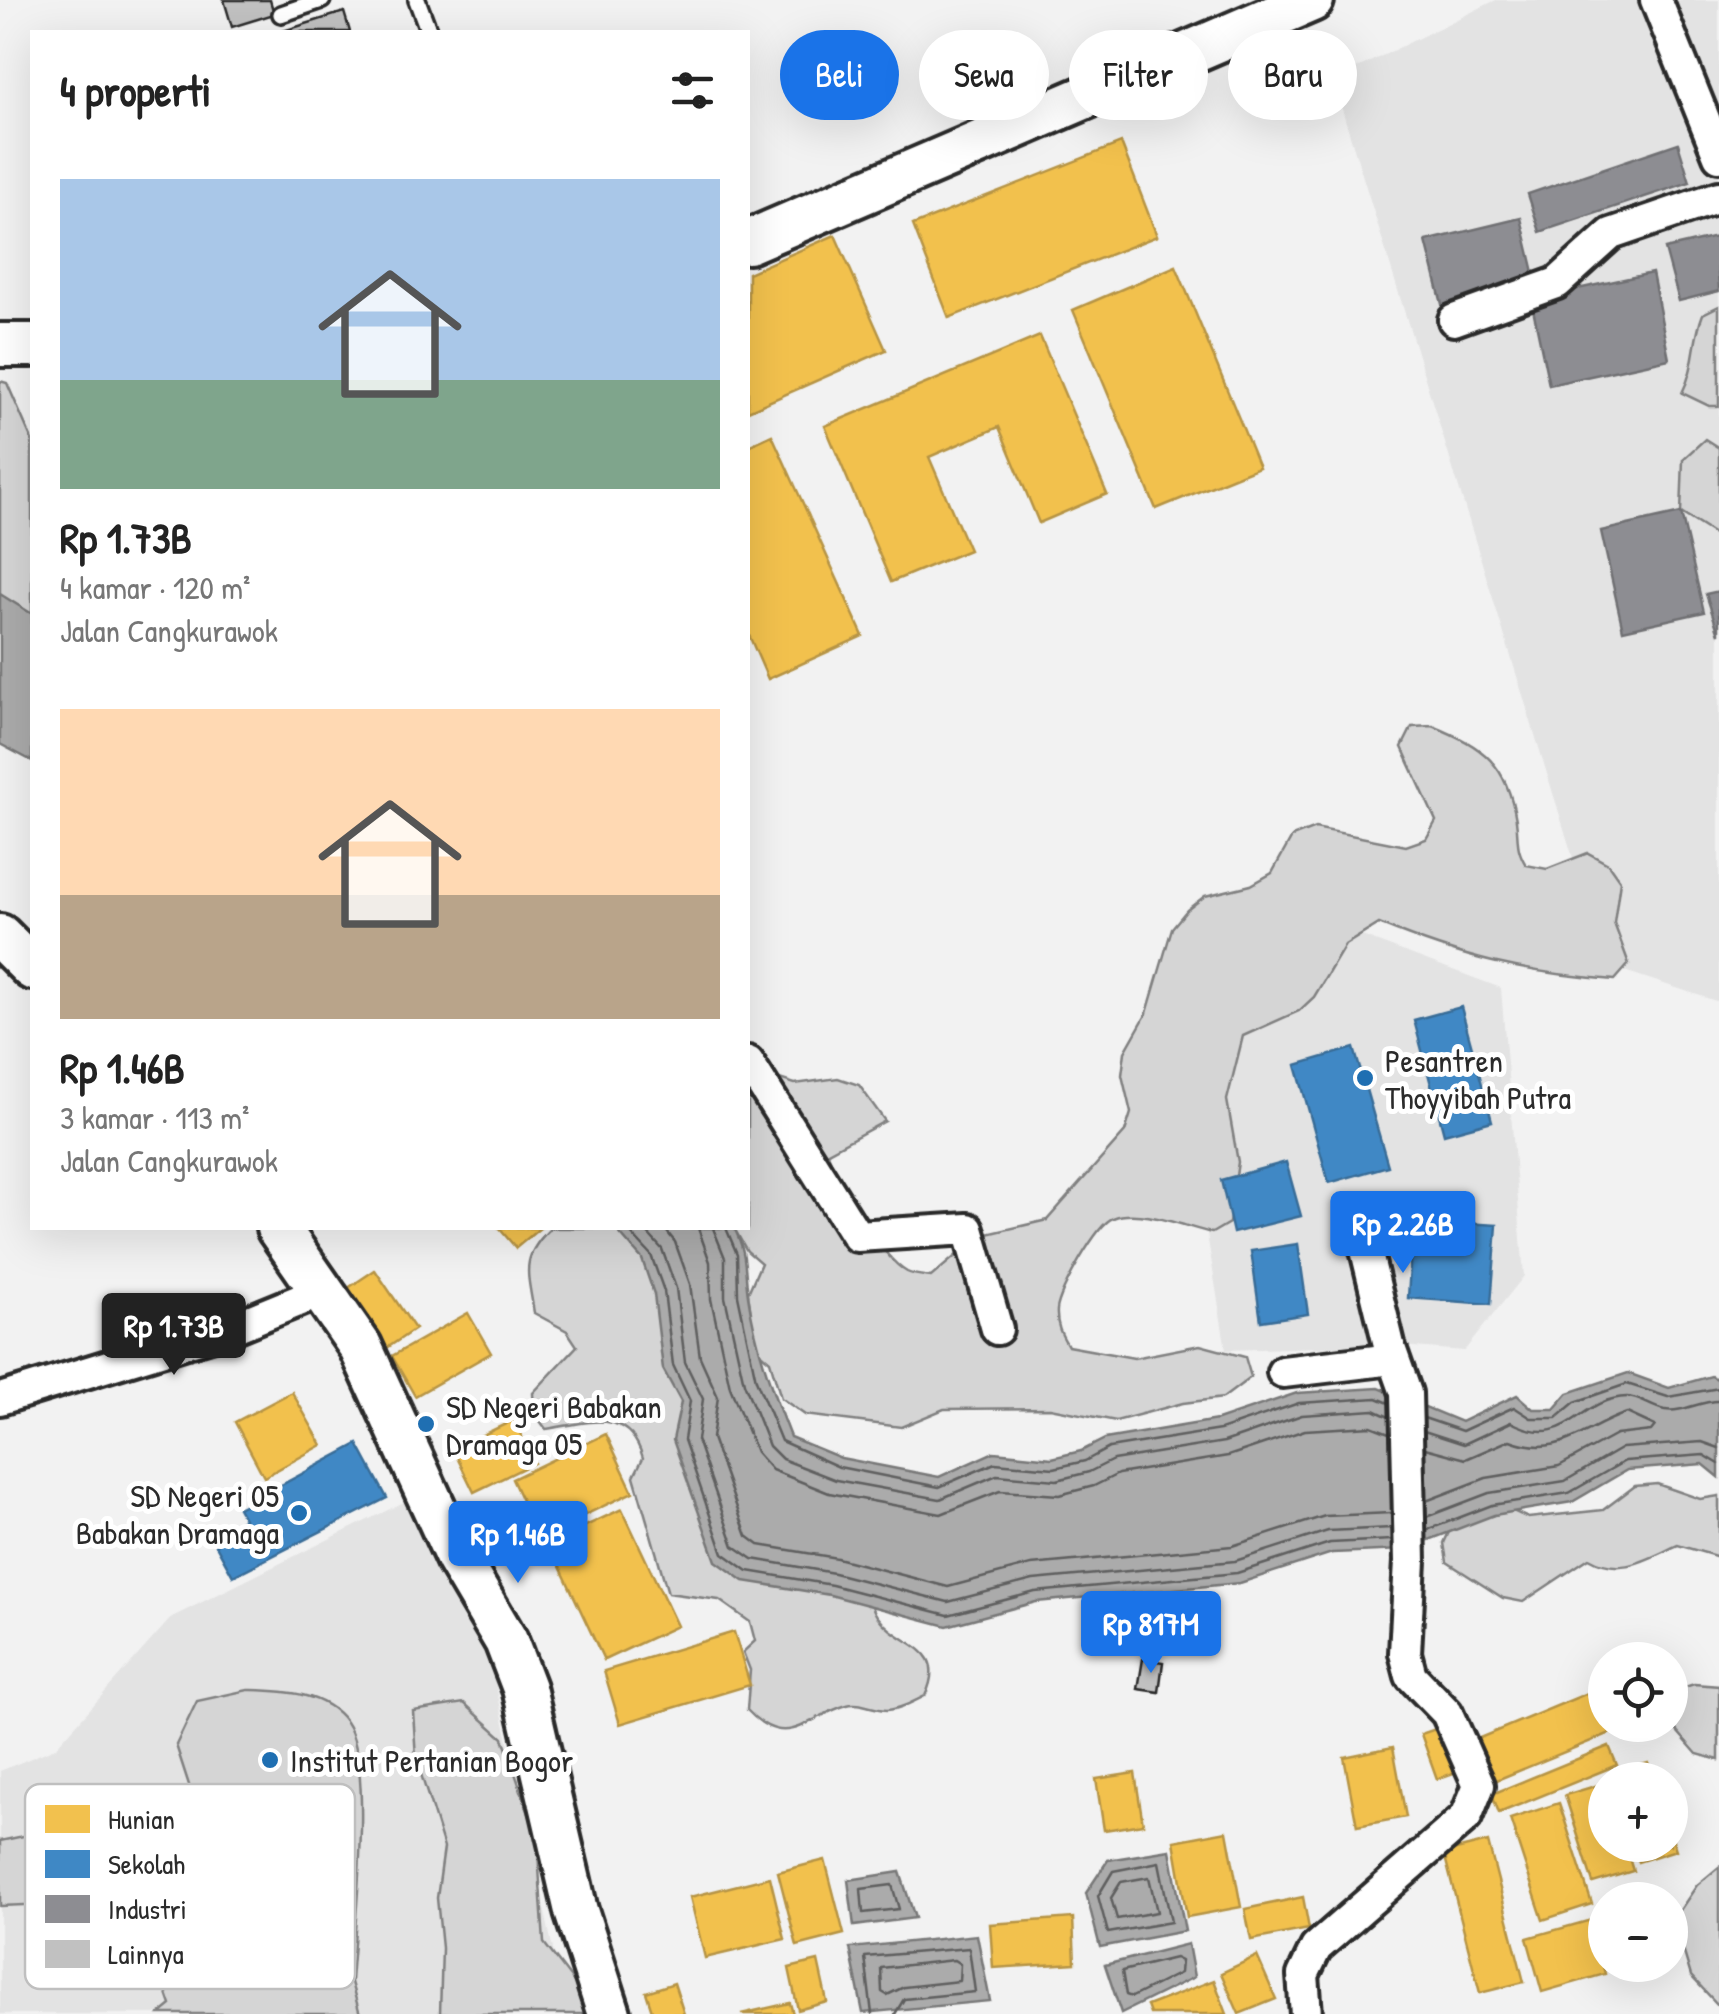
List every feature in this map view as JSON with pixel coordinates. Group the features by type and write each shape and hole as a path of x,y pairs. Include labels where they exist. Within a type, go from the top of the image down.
{"street":[{"path":"750,241 1312,0"},
{"path":"1656,0 1719,156"},
{"path":"1454,320 1558,283 1611,234 1719,197"},
{"path":"0,345 30,346"},
{"path":"0,936 30,966"},
{"path":"750,1065 857,1236 968,1230 997,1330"},
{"path":"1306,2014 1303,1976 1316,1948 1447,1834 1475,1802 1478,1785 1447,1713 1411,1676 1405,1653 1410,1561 1406,1393 1392,1358 1359,1221"},
{"path":"280,1230 325,1290 360,1346 457,1558 506,1641 524,1688 576,1912 609,2014"},
{"path":"0,1398 232,1328 325,1290"},
{"path":"1283,1372 1392,1358"}],"lane":[{"path":"281,14 322,0"},
{"path":"417,0 428,30"}],"shaded area":[{"path":"1496,0 1719,0 1719,1002 1606,965 1345,120 1357,120 1357,68"},
{"path":"1719,306 1719,406 1709,406 1682,393 1703,314"},
{"path":"0,381 7,383 30,435 30,613 0,595"},
{"path":"1705,439 1719,448 1719,537 1681,513 1683,459"},
{"path":"1433,726 1466,742 1490,760 1512,801 1519,848 1526,865 1547,869 1588,853 1608,864 1620,881 1614,923 1629,964 1615,980 1552,973 1467,955 1379,924 1345,945 1314,997 1299,1011 1243,1036 1227,1100 1238,1162 1229,1223 1212,1233 1149,1216 1113,1218 1079,1260 1059,1301 1057,1315 1068,1346 1134,1358 1200,1345 1245,1357 1251,1377 1223,1398 1183,1403 1116,1421 1050,1408 944,1409 901,1427 805,1415 781,1398 770,1361 755,1348 748,1293 761,1263 747,1251 735,1230 750,1230 750,1048 773,1077 795,1084 838,1078 859,1085 885,1121 828,1152 832,1164 860,1217 885,1251 907,1272 931,1277 979,1236 1047,1220 1125,1132 1131,1113 1122,1075 1125,1052 1147,1013 1172,928 1187,910 1205,896 1251,885 1272,873 1292,837 1315,828 1406,846 1426,839 1436,821 1402,747 1412,727"},
{"name":"Pesantren Thoyyibah Putra","path":"1362,936 1501,988 1524,1276 1464,1351 1389,1345 1226,1350 1196,1167 1254,965"},
{"path":"549,1230 639,1230 862,1578 877,1616 926,1657 931,1679 925,1696 887,1710 847,1705 786,1730 761,1723 747,1710 750,1670 743,1652 755,1641 750,1622 719,1600 668,1593 634,1476 643,1458 636,1442 617,1424 591,1422 546,1429 534,1413 533,1393 577,1346 567,1331 534,1313 528,1267"},
{"path":"1657,1484 1700,1499 1719,1496 1719,1557 1678,1545 1623,1566 1589,1558 1523,1602 1503,1598 1447,1562 1444,1543 1453,1523 1513,1511 1528,1518 1603,1510 1635,1486"},
{"name":"Institut Pertanian Bogor","path":"406,1501 488,1649 567,2014 0,2014 0,1771 55,1748 172,1617"},
{"path":"1688,1686 1719,1686 1719,1760 1697,1754 1687,1742"},
{"path":"248,1690 274,1691 326,1704 346,1722 355,1742 361,1808 355,1928 355,1784 189,1784 176,1745 197,1701"},
{"path":"464,1703 503,1738 537,1837 544,1943 577,1986 586,2014 440,2014 442,1948 437,1898 444,1848 416,1758 413,1711"},
{"path":"25,1836 25,1905 0,1906 0,1841"},
{"path":"1719,1867 1719,2006 1691,1976 1688,1966 1688,1898"},
{"path":"165,1989 353,1989 360,2014 160,2014 171,2005"}],"water":[{"path":"0,594 30,613 30,760 0,744"},
{"path":"617,1230 735,1230 743,1253 760,1349 790,1437 841,1458 939,1477 994,1452 1052,1458 1081,1451 1105,1439 1217,1420 1297,1393 1379,1388 1461,1422 1517,1395 1533,1409 1554,1409 1568,1393 1628,1373 1669,1388 1711,1376 1719,1380 1719,1477 1703,1464 1627,1470 1572,1502 1494,1515 1403,1550 1332,1553 1240,1583 1036,1602 947,1626 830,1595 744,1581 716,1561 673,1440 681,1402 663,1369 654,1294 642,1259"},
{"path":"1170,1850 1185,1931 1100,1947 1086,1893 1108,1860"},
{"path":"900,1872 915,1918 854,1926 848,1880"},
{"path":"977,1935 990,2001 863,2013 850,1948"},
{"path":"1188,1944 1194,1977 1121,2013 1105,1965"}],"building: Hunian":[{"path":"1121,143 1157,236 949,318 913,225"},
{"path":"835,235 886,350 750,410 750,272"},
{"path":"1176,266 1259,467 1156,509 1073,310"},
{"path":"1040,336 1107,494 1039,523 999,427 929,457 969,550 891,582 825,426"},
{"path":"772,435 863,636 768,679 750,638 750,445"},
{"path":"501,1230 538,1230 516,1248"},
{"path":"375,1270 415,1329 387,1348 348,1288"},
{"path":"468,1313 491,1353 415,1396 392,1356"},
{"path":"292,1392 322,1445 264,1477 235,1422"},
{"path":"514,1420 534,1463 474,1492 453,1449"},
{"path":"606,1434 633,1492 539,1537 512,1479"},
{"path":"622,1509 677,1626 604,1660 549,1543"},
{"path":"734,1632 750,1685 620,1724 604,1671"},
{"path":"1588,1693 1589,1742 1487,1784 1470,1742"},
{"path":"1450,1724 1465,1769 1437,1779 1421,1734"},
{"path":"1609,1746 1616,1762 1588,1762 1588,1777 1499,1813 1492,1794"},
{"path":"1393,1747 1406,1817 1357,1826 1344,1757"},
{"path":"1135,1773 1143,1824 1104,1830 1096,1779"},
{"path":"1588,1788 1588,1862 1630,1862 1633,1871 1593,1882 1565,1795"},
{"path":"1559,1803 1588,1892 1588,1905 1543,1920 1510,1819"},
{"path":"1227,1831 1241,1907 1187,1917 1174,1841"},
{"path":"1488,1842 1524,1982 1480,1993 1444,1853"},
{"path":"825,1860 844,1934 797,1946 778,1872"},
{"path":"770,1877 785,1939 705,1958 690,1897"},
{"path":"1303,1897 1309,1929 1251,1940 1245,1909"},
{"path":"1073,1918 1075,1963 993,1968 990,1924"},
{"path":"1588,1921 1588,1979 1542,1992 1527,1938"},
{"path":"1257,1956 1276,1999 1239,2014 1221,1973"},
{"path":"818,1961 827,2002 798,2010 789,1968"},
{"path":"1214,1980 1227,2014 1150,2014 1147,2006"},
{"path":"674,1983 684,2014 653,2014 646,1992"},
{"path":"790,2003 793,2014 741,2014"}],"building: Sekolah":[{"path":"1461,1007 1492,1121 1444,1134 1414,1020"},
{"path":"1354,1048 1388,1166 1329,1183 1296,1065"},
{"path":"1286,1162 1301,1216 1233,1233 1221,1180"},
{"path":"1413,1220 1497,1225 1491,1304 1408,1298"},
{"path":"1298,1244 1308,1314 1261,1321 1251,1251"},
{"name":"SD Negeri 05 Babakan Dramaga","path":"358,1444 387,1498 233,1576 211,1536 244,1519 238,1508"}],"building: Industri":[{"path":"1678,143 1690,182 1540,232 1528,194"},
{"path":"1521,218 1537,285 1443,308 1426,241"},
{"path":"1716,237 1719,291 1679,301 1665,249"},
{"path":"1652,273 1669,359 1549,385 1531,299"},
{"path":"1681,513 1704,612 1623,630 1601,531"},
{"path":"1719,591 1719,634 1706,594"}],"building: Lainnya":[{"path":"224,0 270,0 274,14 232,27"},
{"path":"344,12 349,30 286,30"},
{"path":"1143,1659 1163,1662 1159,1692 1138,1689"}],"place":[{"name":"Pesantren Thoyyibah Putra","path":"1365,1078"},
{"name":"SD Negeri Babakan Dramaga 05","path":"426,1424"},
{"name":"SD Negeri 05 Babakan Dramaga","path":"299,1513"},
{"name":"Institut Pertanian Bogor","path":"270,1760"}]}
